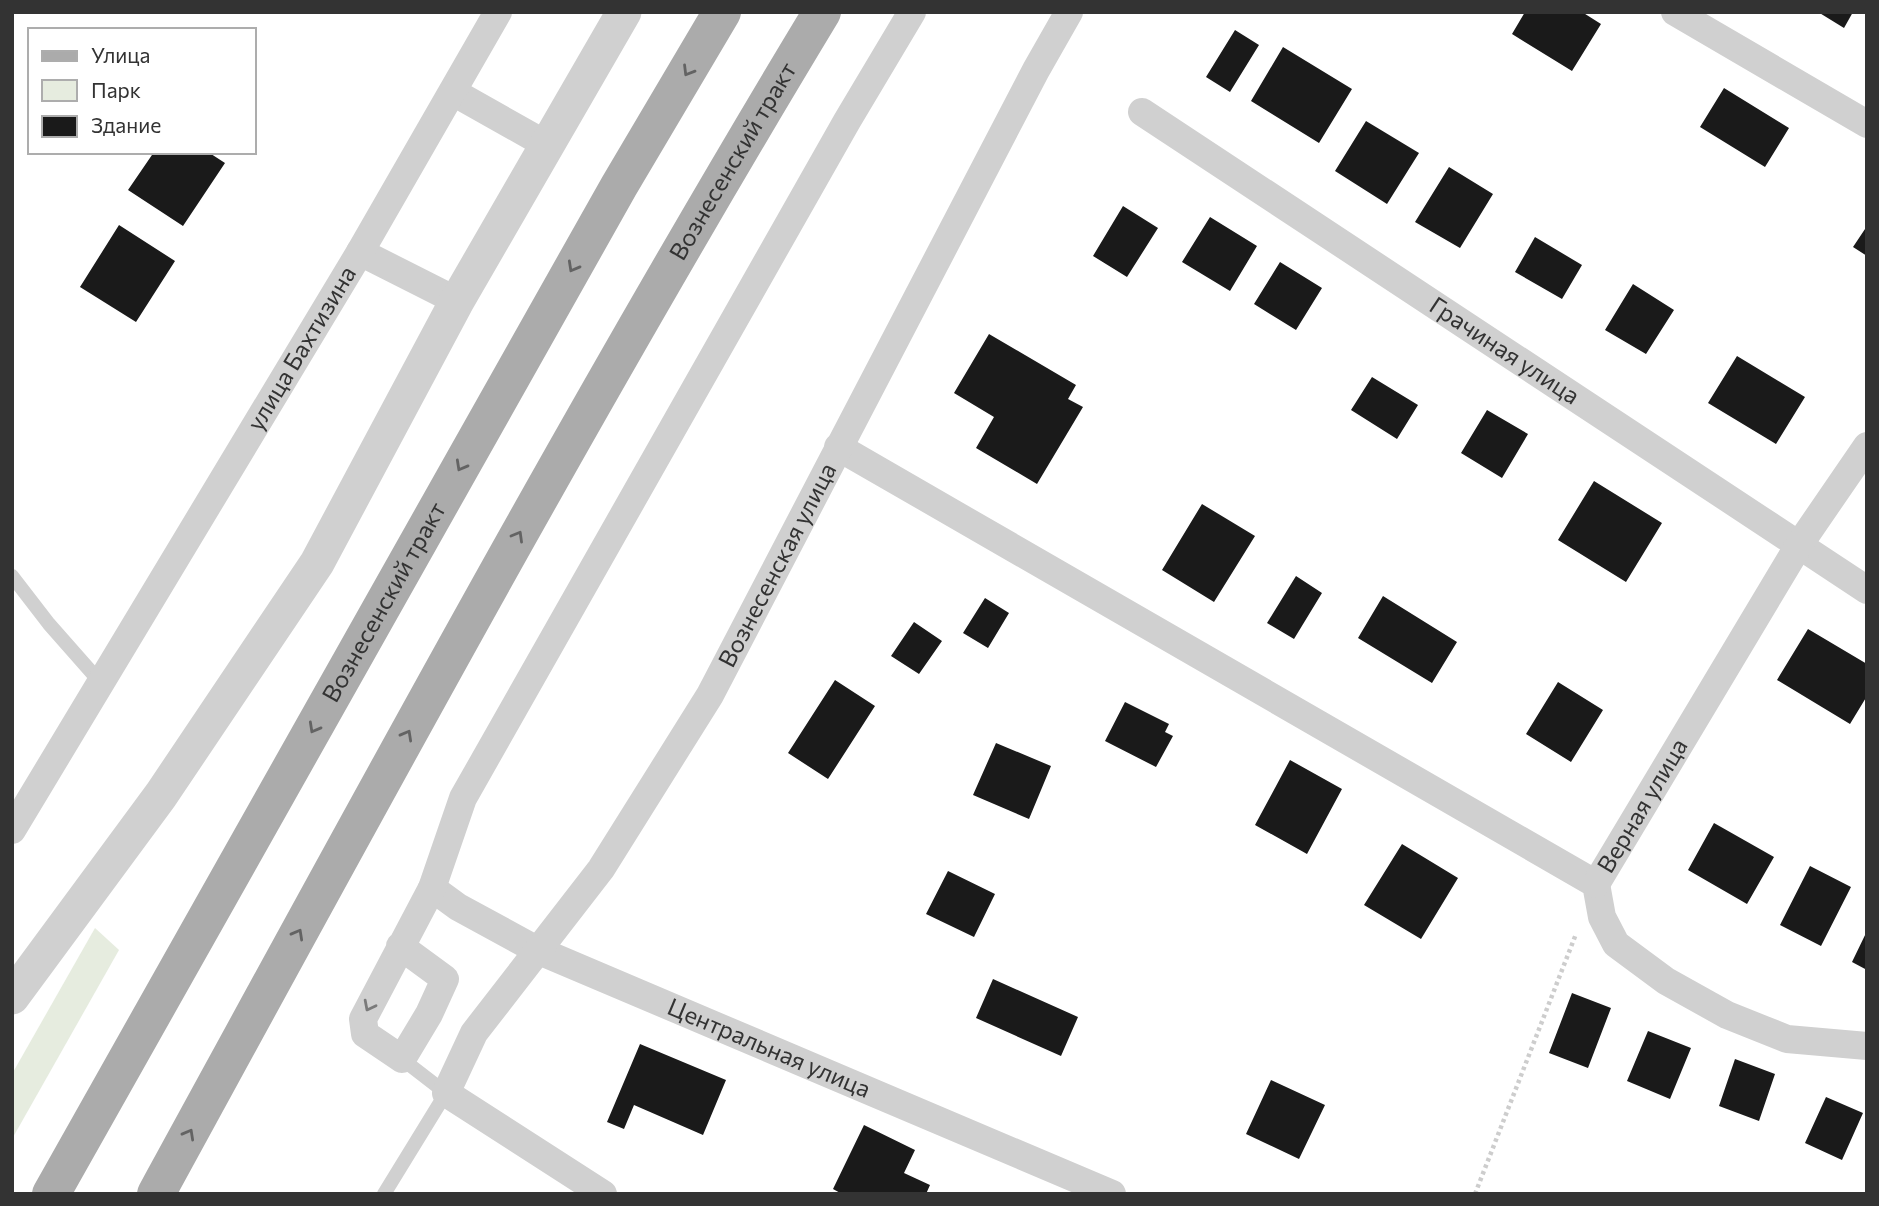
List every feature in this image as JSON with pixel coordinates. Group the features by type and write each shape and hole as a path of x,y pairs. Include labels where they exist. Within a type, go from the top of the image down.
{"main road":[{"name":"Вознесенский тракт","path":"51,1194 619,186 723,12"},
{"name":"Вознесенский тракт","path":"156,1194 484,595 754,124 822,12"}],"street":[{"name":"улица Бахтизина","path":"12,830 360,252 498,12"},
{"path":"12,997 161,795 317,563 457,301 624,12"},
{"path":"400,946 445,979 429,1014 402,1059 365,1034 363,1019 400,946 432,888 463,798 846,121 912,12"},
{"name":"Вознесенская улица","path":"446,1093 474,1033 601,869 710,695 1036,70 1069,12"},
{"path":"1675,12 1867,124"},
{"path":"453,92 547,145"},
{"name":"Грачиная улица","path":"1142,111 1867,590"},
{"path":"360,252 457,301"},
{"name":"Верная улица","path":"1596,884 1799,545 1867,446"},
{"path":"838,447 1596,884 1602,917 1616,944 1667,981 1727,1015 1787,1039 1867,1046"},
{"name":"Центральная улица","path":"432,888 458,907 537,950 1112,1194"},
{"path":"446,1093 597,1192"}],"lane":[{"path":"12,576 49,624 101,683"},
{"path":"384,1194 446,1093 402,1059"}],"path":[{"name":"Верная улица","path":"1475,1194 1596,884"}],"green space":[{"path":"95,928 119,950 12,1139 12,1074"}],"building":[{"path":"1525,12 1582,12 1601,24 1572,71 1512,34"},
{"path":"1818,12 1853,12 1844,28"},
{"path":"1235,30 1259,45 1230,92 1206,77"},
{"path":"1283,47 1352,89 1319,143 1251,101"},
{"path":"1724,88 1789,128 1765,167 1700,127"},
{"path":"1366,121 1419,153 1387,204 1335,171"},
{"path":"153,154 211,154 225,163 183,226 128,190"},
{"path":"1449,167 1493,194 1460,248 1415,222"},
{"path":"1123,206 1158,228 1127,277 1093,256"},
{"path":"1210,217 1257,246 1230,291 1182,262"},
{"path":"119,225 175,261 136,322 80,287"},
{"path":"1867,226 1867,256 1853,247"},
{"path":"1535,237 1582,265 1562,299 1515,272"},
{"path":"1280,262 1322,288 1296,330 1254,304"},
{"path":"1633,284 1674,310 1646,354 1605,330"},
{"path":"989,334 1076,385 1068,399 1083,407 1037,484 976,448 994,417 954,393"},
{"path":"1737,356 1805,397 1776,444 1708,403"},
{"path":"1372,377 1418,405 1397,439 1351,410"},
{"path":"1487,410 1528,434 1502,478 1461,453"},
{"path":"1594,481 1662,523 1626,582 1558,540"},
{"path":"1202,504 1255,536 1214,602 1162,570"},
{"path":"1296,576 1322,593 1294,639 1267,623"},
{"path":"1383,596 1457,642 1432,683 1358,638"},
{"path":"985,598 1009,613 988,648 963,633"},
{"path":"914,622 942,641 919,674 891,656"},
{"path":"1808,629 1867,664 1867,696 1850,724 1777,680"},
{"path":"835,680 875,706 828,779 788,753"},
{"path":"1558,682 1603,710 1571,762 1526,734"},
{"path":"1125,702 1169,724 1165,732 1173,736 1156,767 1105,741"},
{"path":"996,743 1051,766 1029,819 973,795"},
{"path":"1290,760 1342,789 1307,854 1255,825"},
{"path":"1714,823 1774,857 1747,904 1688,870"},
{"path":"1402,844 1458,878 1421,939 1364,905"},
{"path":"1810,866 1851,887 1821,946 1780,925"},
{"path":"948,871 995,894 974,937 926,914"},
{"path":"1867,931 1867,970 1852,962"},
{"path":"993,979 1078,1017 1061,1056 976,1018"},
{"path":"1572,993 1611,1008 1588,1068 1549,1053"},
{"path":"1648,1031 1691,1048 1670,1099 1627,1081"},
{"path":"640,1044 726,1080 703,1135 634,1105 624,1129 607,1122"},
{"path":"1735,1059 1775,1074 1759,1121 1719,1106"},
{"path":"1271,1080 1325,1105 1299,1159 1246,1134"},
{"path":"1826,1097 1863,1113 1842,1160 1805,1143"},
{"path":"864,1125 915,1150 904,1173 930,1185 926,1194 842,1194 833,1189"}]}
